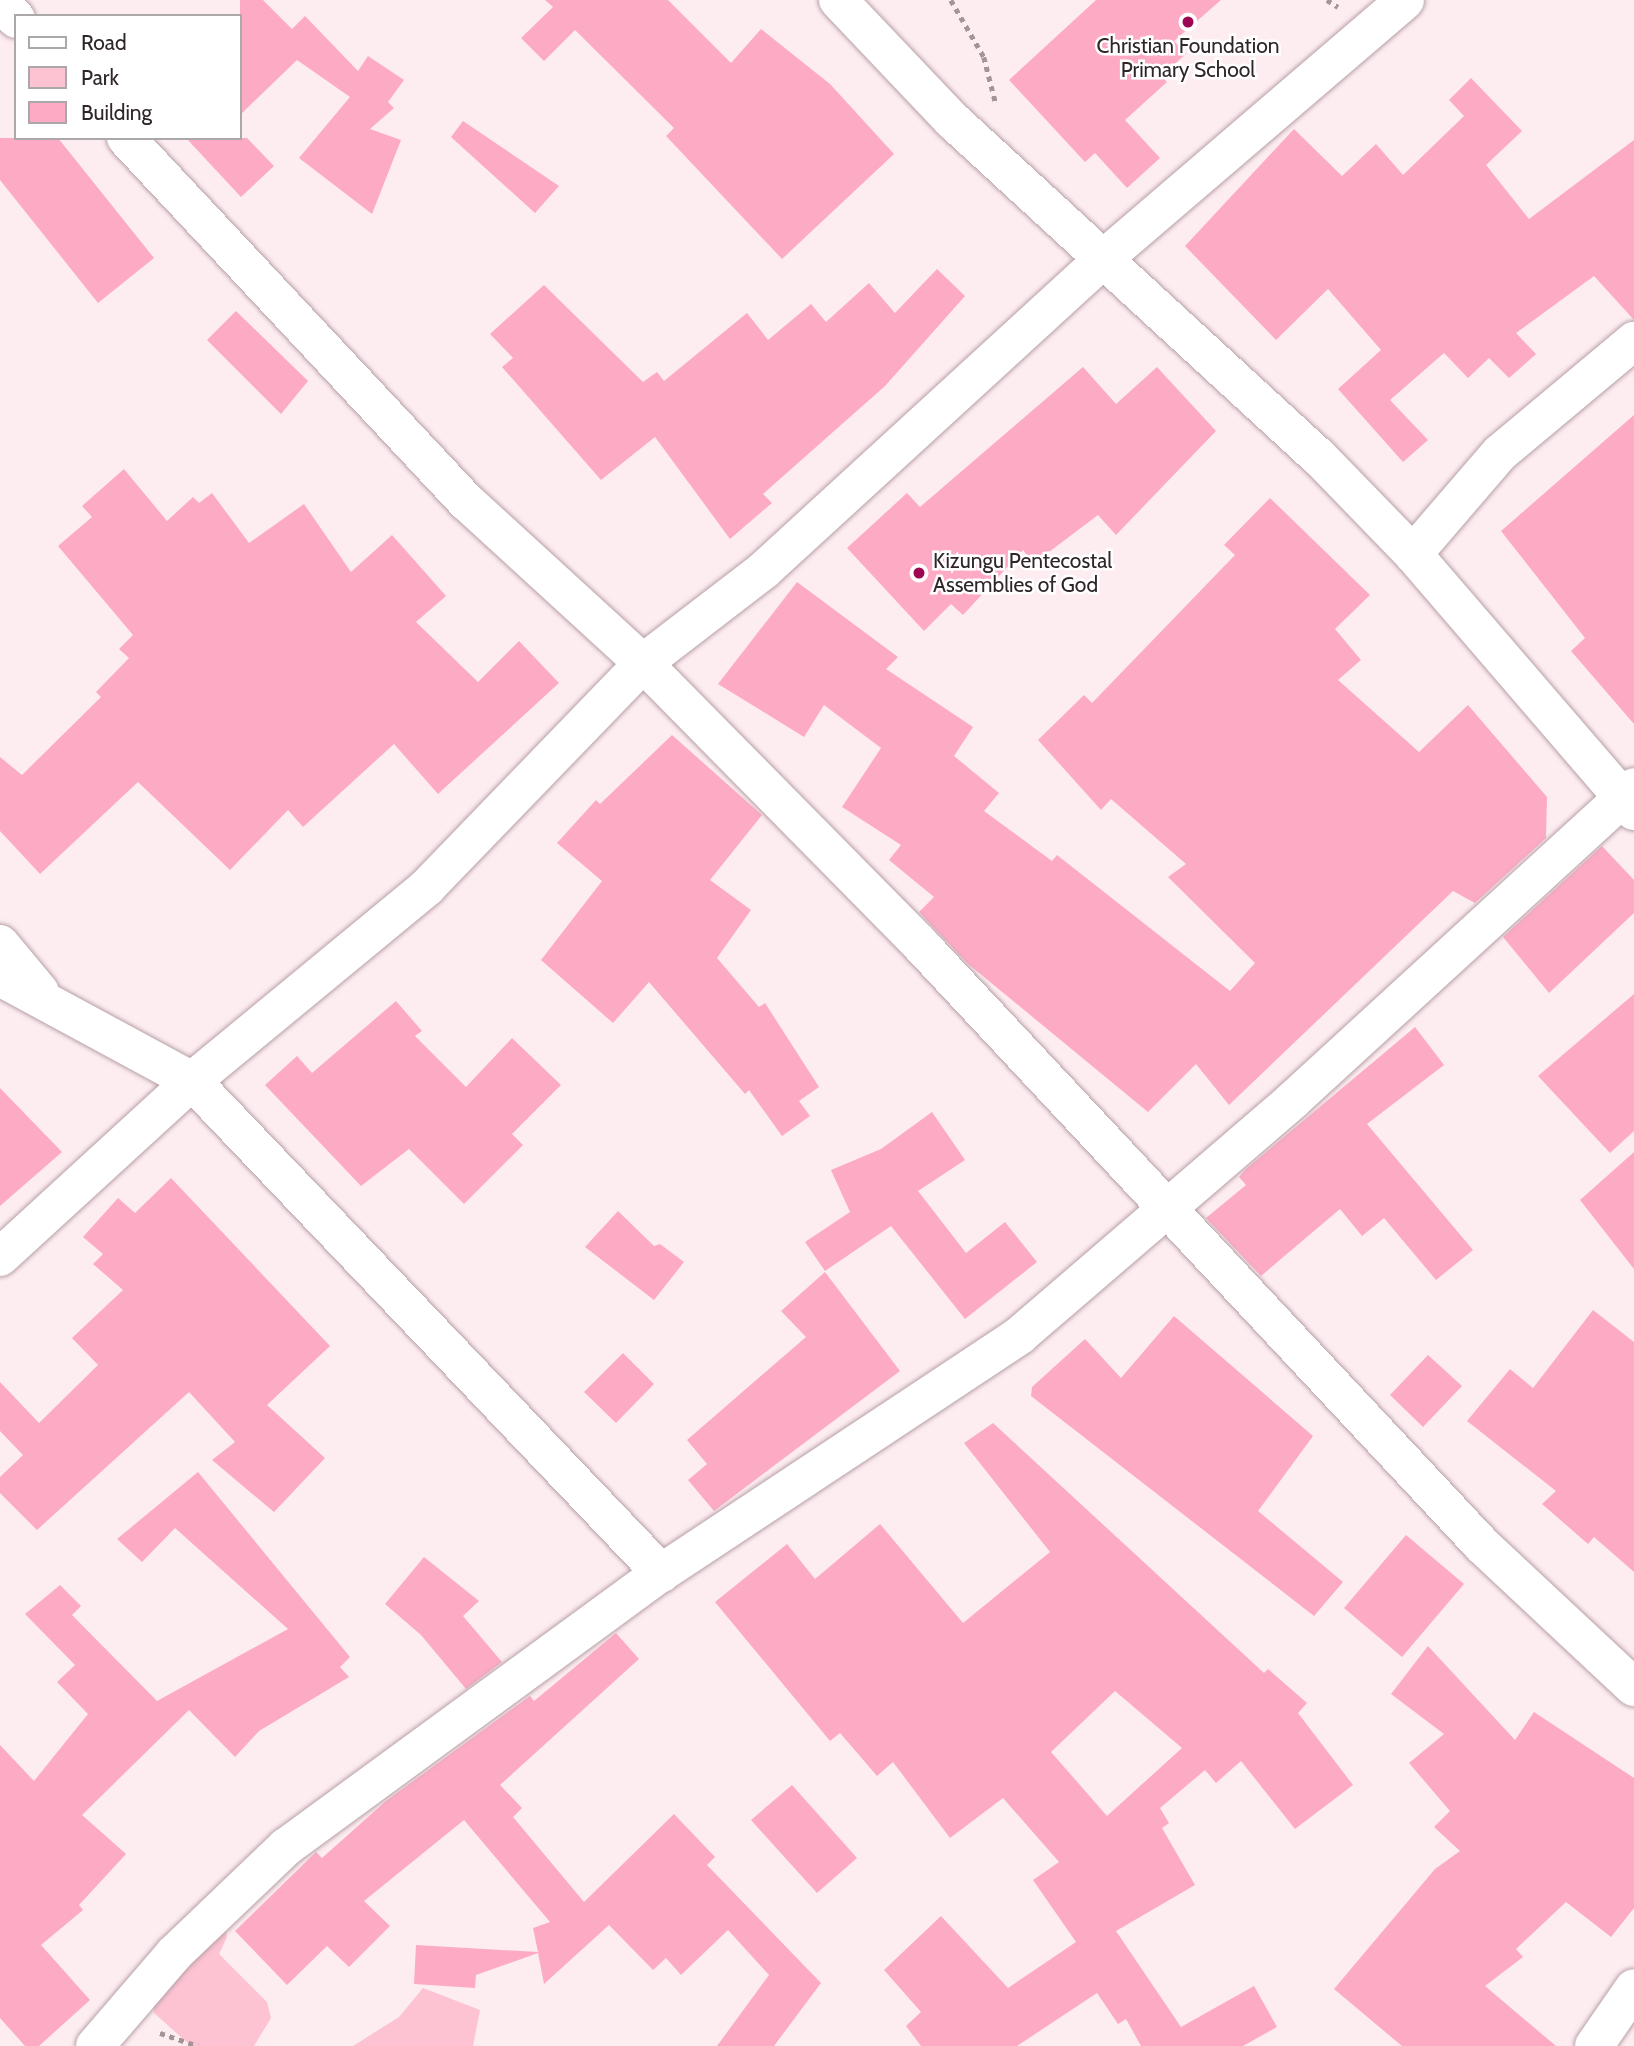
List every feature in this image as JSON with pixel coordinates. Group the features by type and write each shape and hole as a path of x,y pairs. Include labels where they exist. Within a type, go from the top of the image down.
{"street":[{"path":"95,2046 174,1954 286,1847 661,1573 1020,1335 1170,1206 1629,799 1412,554 1318,456 952,120 838,0"},
{"path":"0,1257 192,1080 427,887 643,663 764,570 1102,260 1405,0"},
{"path":"0,1 14,17"},
{"path":"128,140 467,502 643,663 1170,1206 1282,1338 1482,1545 1634,1687"},
{"path":"1412,554 1500,453 1634,341"},
{"path":"0,944 45,999"},
{"path":"0,977 192,1080 661,1573"},
{"path":"1594,2046 1634,1988"}],"path":[{"path":"951,0 984,57 998,110"}],"green space":[{"path":"222,1911 227,1937 219,1954 267,2002 271,2018 254,2046 191,2046 154,2013 153,1984"},
{"path":"423,1988 480,2010 473,2046 353,2046 399,2017"}],"building":[{"path":"240,0 263,0 292,29 305,16 358,71 368,56 404,80 388,102 394,108 370,129 401,140 372,214 299,158 350,97 297,60 242,113"},
{"path":"545,0 668,0 731,63 761,29 830,84 894,154 782,259 666,136 674,128 575,30 544,61 521,38 553,7"},
{"path":"1096,0 1221,0 1174,41 1186,54 1161,76 1167,82 1125,120 1160,158 1127,188 1095,153 1085,162 1009,80"},
{"path":"1471,78 1522,131 1486,165 1529,219 1634,140 1634,320 1594,276 1516,333 1536,354 1509,378 1489,358 1468,378 1444,353 1390,400 1428,440 1403,462 1338,389 1381,350 1328,289 1276,340 1185,246 1294,129 1342,176 1376,144 1403,175 1464,116 1449,100"},
{"path":"463,121 559,186 535,213 451,137"},
{"path":"0,138 60,140 154,258 98,303 0,180"},
{"path":"247,138 274,166 241,197 188,140"},
{"path":"937,269 965,296 885,386 763,494 772,503 730,539 655,437 601,480 502,367 513,358 490,334 544,285 643,382 657,372 664,381 747,313 768,340 811,304 826,322 869,283 895,313"},
{"path":"236,311 308,381 281,414 207,340"},
{"path":"1083,367 1116,404 1157,367 1216,431 1116,535 1098,515 1033,564 1023,550 963,615 951,604 924,631 847,548 907,493 920,507"},
{"path":"1634,415 1634,724 1571,651 1585,638 1501,531"},
{"path":"124,469 167,521 193,497 199,503 212,493 249,543 304,504 351,572 392,535 446,596 416,622 478,682 519,641 559,683 438,794 394,744 303,827 288,810 230,870 138,782 40,874 0,831 0,757 22,775 101,697 96,692 129,658 119,649 133,635 58,546 92,517 82,506"},
{"path":"1270,498 1370,595 1335,629 1361,660 1338,680 1419,752 1468,705 1547,797 1546,838 1475,903 1453,891 1229,1105 1196,1064 1148,1112 967,963 919,912 934,897 889,860 901,845 842,807 881,748 824,705 804,737 718,684 797,582 898,657 886,669 973,727 954,756 999,793 984,811 1052,861 1057,855 1230,991 1255,963 1168,877 1186,864 1111,799 1101,810 1038,740 1084,695 1092,703 1235,555 1224,545"},
{"path":"672,735 762,815 710,880 751,910 717,958 759,1007 765,1003 819,1087 799,1101 810,1116 782,1136 749,1090 745,1094 649,982 613,1023 541,960 602,881 557,843 596,800 600,804"},
{"path":"1602,846 1634,880 1634,913 1549,993 1503,937"},
{"path":"1634,994 1634,1131 1610,1153 1538,1076"},
{"path":"396,1001 422,1031 415,1036 466,1087 512,1038 561,1085 512,1134 523,1145 464,1204 409,1149 361,1186 265,1085 297,1056 312,1073"},
{"path":"1415,1027 1444,1065 1367,1124 1473,1250 1436,1280 1384,1218 1362,1236 1340,1209 1261,1276 1206,1218 1246,1185 1239,1177 1246,1169"},
{"path":"0,1088 62,1152 0,1206"},
{"path":"932,1112 965,1160 918,1191 966,1253 1005,1222 1037,1262 965,1319 891,1226 825,1271 805,1242 850,1212 831,1170 881,1149"},
{"path":"1634,1152 1634,1269 1580,1200"},
{"path":"171,1178 330,1346 267,1405 325,1458 274,1512 212,1460 235,1442 189,1392 37,1530 0,1493 0,1477 23,1455 0,1431 0,1382 39,1423 98,1365 72,1338 123,1290 93,1264 103,1254 83,1237 118,1198 135,1213"},
{"path":"618,1211 654,1246 660,1244 684,1262 654,1300 585,1247"},
{"path":"825,1272 900,1371 714,1511 688,1480 707,1464 687,1440 806,1337 781,1311"},
{"path":"1593,1310 1634,1342 1634,1572 1594,1537 1588,1544 1542,1504 1556,1491 1467,1421 1510,1369 1533,1388"},
{"path":"1174,1316 1313,1436 1258,1511 1343,1582 1314,1616 1031,1396 1032,1387 1085,1339 1121,1378"},
{"path":"623,1353 654,1384 616,1423 584,1392"},
{"path":"1428,1355 1462,1386 1423,1427 1390,1395"},
{"path":"993,1423 1264,1673 1268,1669 1307,1703 1298,1713 1353,1785 1295,1829 1241,1761 1216,1783 1205,1770 1160,1808 1169,1823 1162,1828 1195,1885 1116,1931 1181,2027 1254,1986 1277,2027 1243,2046 1141,2046 1126,2019 1118,2024 1097,1993 1017,2046 921,2046 906,2026 921,2012 884,1970 941,1916 1008,1988 1076,1942 1033,1880 1059,1862 1003,1798 950,1838 893,1762 877,1776 840,1733 830,1741 715,1602 787,1544 815,1579 880,1524 963,1623 1050,1552 964,1443","holes":["1115,1691 1182,1748 1107,1816 1051,1752"]},
{"path":"198,1472 350,1657 340,1667 349,1677 259,1731 235,1757 189,1710 82,1815 126,1854 79,1905 83,1910 41,1945 90,2000 39,2046 25,2046 0,2018 0,1745 34,1781 88,1714 57,1682 75,1665 25,1614 60,1585 81,1606 72,1615 157,1701 288,1629 175,1528 142,1562 117,1539"},
{"path":"1406,1535 1464,1584 1402,1657 1344,1608"},
{"path":"424,1557 479,1601 463,1616 502,1662 466,1689 421,1635 385,1604"},
{"path":"616,1633 639,1659 500,1785 522,1808 513,1817 584,1902 674,1814 715,1857 707,1865 821,1983 774,2046 717,2046 769,1975 728,1930 681,1975 666,1958 653,1970 609,1925 544,1984 538,1953 476,1975 475,1988 414,1984 416,1945 538,1952 533,1928 550,1922 464,1820 364,1901 390,1926 349,1967 327,1946 287,1985 235,1931 316,1852 322,1858 386,1801 530,1696 534,1701"},
{"path":"1428,1646 1515,1740 1534,1712 1634,1778 1634,1908 1611,1937 1566,1902 1516,1949 1523,1957 1485,1986 1556,2046 1402,2046 1334,1989 1435,1869 1460,1851 1434,1827 1450,1811 1409,1763 1444,1734 1391,1694"},
{"path":"792,1785 857,1858 817,1893 751,1820"}],"place":[{"name":"Christian Foundation Primary School","path":"1188,22"},
{"name":"Kizungu Pentecostal Assemblies of God","path":"919,573"}]}
